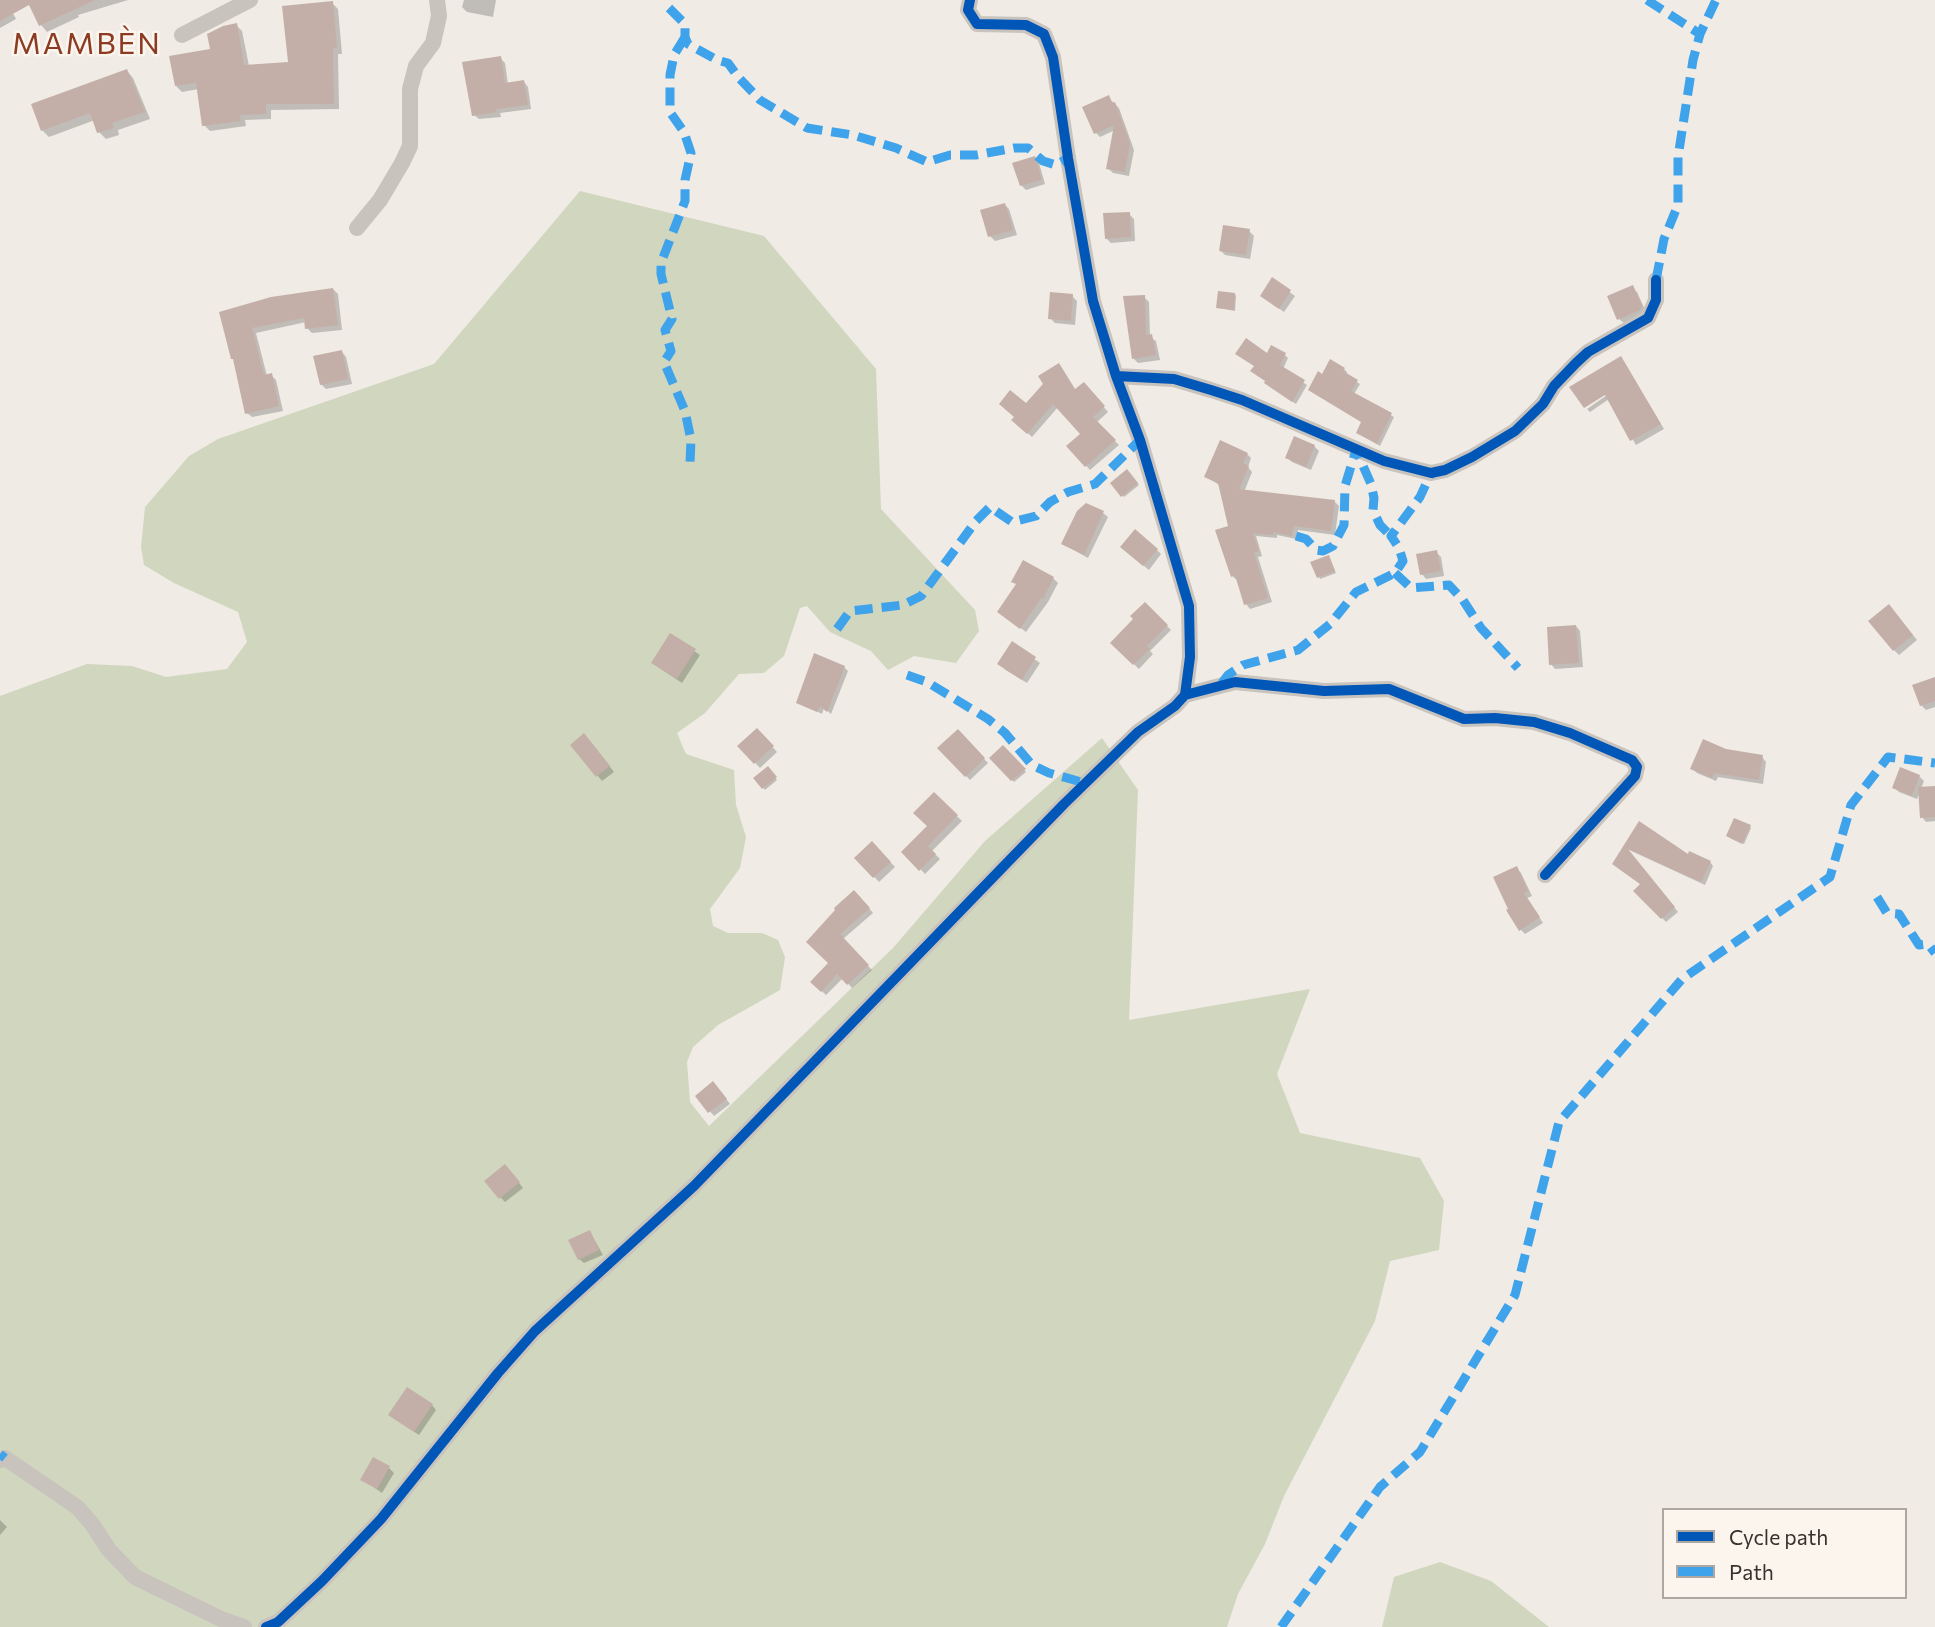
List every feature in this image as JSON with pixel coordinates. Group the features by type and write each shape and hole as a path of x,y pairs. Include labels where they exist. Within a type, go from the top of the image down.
{"street":[{"path":"182,35 250,0"},
{"path":"357,228 380,200 410,146 410,89 416,66 433,43 439,16 437,0"},
{"path":"970,0 968,10 977,23 1026,25 1044,34 1053,57 1093,300 1116,376 1140,440 1189,606 1189,668 1185,695"},
{"path":"1116,376 1174,379 1211,390 1251,404 1384,461 1431,473 1445,470 1472,457 1515,430 1543,404 1554,386 1588,352 1648,318 1656,300 1656,280"},
{"path":"266,1627 278,1622 322,1581 381,1519 535,1331 685,1194 1064,804 1138,732 1175,706 1185,695 1235,682 1325,691 1389,690 1464,719 1495,718 1534,722 1570,733 1632,760 1637,767 1635,776 1545,875"},
{"path":"0,1461 5,1458 77,1507 109,1550 135,1577 221,1619 244,1627"}],"green space":[{"path":"580,191 764,236 876,369 881,509 975,610 979,631 956,663 914,656 888,670 871,651 830,632 807,606 800,608 784,656 764,673 739,674 705,713 677,733 686,754 734,770 736,805 746,837 740,868 710,909 713,926 728,933 762,933 778,940 785,957 780,990 718,1025 693,1047 687,1062 690,1102 709,1126 893,948 985,841 1102,738 1138,790 1129,1020 1310,989 1277,1074 1300,1133 1420,1158 1444,1201 1439,1250 1390,1261 1375,1321 1284,1496 1265,1544 1238,1594 1227,1627 0,1627 0,696 87,664 132,666 166,677 227,669 247,642 238,612 174,583 144,565 141,547 145,507 189,456 218,439 434,364"},
{"path":"1440,1562 1491,1581 1549,1627 1382,1627 1394,1577"}],"building":[{"path":"0,0 95,0 39,26 29,5 0,21"},
{"path":"333,1 337,48 333,48 334,104 266,104 266,114 240,115 241,121 202,126 196,83 175,86 169,56 210,49 207,34 237,23 244,65 288,62 282,6"},
{"path":"501,56 505,83 524,80 528,105 496,109 497,112 472,116 462,62"},
{"path":"127,69 145,112 112,123 114,128 97,133 90,113 41,131 31,104"},
{"path":"1109,95 1112,103 1115,102 1130,144 1125,172 1106,169 1114,125 1094,134 1082,107"},
{"path":"1035,156 1042,180 1020,186 1012,163"},
{"path":"1005,203 1013,230 988,237 980,210"},
{"path":"1130,212 1131,237 1105,239 1103,213"},
{"path":"1223,225 1250,229 1246,255 1219,251"},
{"path":"1272,277 1291,290 1279,309 1260,296"},
{"path":"1633,285 1642,306 1640,310 1617,320 1607,296"},
{"path":"333,288 338,325 305,329 304,318 252,328 264,375 272,373 279,406 245,414 219,312 271,297"},
{"path":"1218,291 1235,293 1234,310 1216,308"},
{"path":"1050,292 1073,294 1071,321 1048,319"},
{"path":"1145,295 1146,335 1152,334 1156,355 1132,359 1123,296"},
{"path":"1246,338 1267,353 1271,345 1286,353 1280,365 1305,380 1292,402 1264,383 1265,381 1250,371 1254,366 1235,354"},
{"path":"342,350 348,379 320,385 313,356"},
{"path":"1621,356 1661,424 1630,441 1605,395 1584,408 1569,387"},
{"path":"1330,359 1358,380 1351,391 1392,413 1377,444 1356,433 1361,422 1308,390 1318,371 1322,374"},
{"path":"1059,363 1075,389 1084,382 1105,406 1093,417 1116,440 1085,467 1066,446 1080,434 1053,404 1027,434 1011,420 1014,417 999,404 1010,390 1026,403 1043,384 1038,376"},
{"path":"1294,436 1315,445 1306,467 1285,458"},
{"path":"1220,440 1248,453 1243,463 1249,466 1239,489 1335,500 1331,531 1294,526 1292,536 1273,532 1273,535 1253,533 1259,551 1254,553 1268,598 1244,605 1235,575 1231,577 1215,530 1228,526 1218,483 1204,477"},
{"path":"1127,469 1138,483 1121,497 1110,483"},
{"path":"1086,503 1104,511 1084,555 1061,544 1077,511"},
{"path":"1135,529 1158,549 1143,566 1120,547"},
{"path":"1437,550 1441,571 1420,575 1416,554"},
{"path":"1329,555 1335,571 1317,578 1310,562"},
{"path":"1023,560 1054,577 1043,599 1041,598 1020,629 997,612 1016,584 1011,582"},
{"path":"1145,602 1168,625 1147,646 1150,649 1133,665 1110,643 1133,619 1130,616"},
{"path":"1889,604 1913,635 1893,651 1868,621"},
{"path":"1576,625 1579,663 1549,665 1547,627"},
{"path":"670,633 696,649 677,679 651,663"},
{"path":"1012,641 1036,657 1022,680 997,664"},
{"path":"814,653 845,666 827,712 820,706 817,712 796,703"},
{"path":"1935,677 1935,701 1920,706 1912,685"},
{"path":"757,728 774,746 754,764 737,746"},
{"path":"958,729 985,758 965,777 937,748"},
{"path":"584,733 610,766 596,777 570,745"},
{"path":"1703,739 1726,749 1763,755 1759,780 1714,773 1712,778 1690,769"},
{"path":"1003,745 1026,769 1011,781 989,758"},
{"path":"768,766 777,777 762,789 753,778"},
{"path":"1900,767 1920,775 1912,796 1892,788"},
{"path":"1935,786 1935,817 1920,818 1918,787"},
{"path":"934,792 958,815 928,846 936,854 919,871 901,852 927,826 913,813"},
{"path":"1734,818 1751,825 1742,844 1726,836"},
{"path":"1639,821 1688,854 1689,851 1711,861 1701,882 1628,849 1675,907 1661,919 1633,891 1640,884 1612,864"},
{"path":"872,841 891,862 873,878 854,858"},
{"path":"1517,866 1528,891 1524,893 1540,917 1519,931 1506,910 1508,909 1493,877"},
{"path":"854,890 870,908 840,934 869,965 847,985 837,974 821,992 810,982 828,963 806,942 834,908"},
{"path":"713,1081 727,1099 708,1113 695,1096"},
{"path":"505,1164 520,1182 499,1199 484,1181"},
{"path":"590,1230 599,1250 578,1260 568,1240"},
{"path":"407,1387 433,1404 414,1432 388,1415"},
{"path":"373,1457 390,1466 377,1489 360,1480"}],"marked path":[{"path":"1647,0 1700,34"},
{"path":"1656,280 1664,239 1678,205 1678,157 1693,60 1700,34 1716,0"},
{"path":"669,8 685,24 688,44 728,63 760,100 807,128 853,135 896,148 927,162 950,155 976,155 1014,148 1028,148 1043,161 1056,165 1068,158"},
{"path":"685,37 674,55 670,75 670,112 684,132 691,153 685,180 685,201 661,263 661,274 672,319 665,330 671,351 664,362 685,411 691,440 690,463"},
{"path":"837,629 850,611 903,605 921,596 976,521 990,507 1012,522 1036,516 1050,502 1068,492 1095,484 1140,440"},
{"path":"1296,536 1306,539 1316,550 1323,551 1333,546 1344,525 1345,486 1356,450 1371,484 1373,510 1380,525 1391,536"},
{"path":"1222,683 1228,675 1243,665 1298,650 1330,624 1356,592 1395,573 1403,561 1391,536 1420,497 1431,473"},
{"path":"1395,573 1411,588 1449,585 1463,600 1481,628 1518,668"},
{"path":"907,675 927,682 988,719 1005,733 1032,765 1049,773 1085,783"},
{"path":"1281,1627 1380,1487 1420,1452 1515,1295 1559,1122 1682,979 1830,877 1851,805 1888,757 1935,763"},
{"path":"1877,897 1887,913 1899,914 1919,945 1928,944 1935,953"},
{"path":"0,1454 5,1458"}],"cycle path":[{"path":"266,1627 278,1622 322,1581 381,1519 535,1331 694,1186 1064,804 1138,732 1175,706 1185,695 1190,657 1189,606 1140,440 1116,376 1093,301 1053,57 1044,34 1026,25 977,24 968,10 970,0"},
{"path":"1116,376 1174,379 1211,390 1242,400 1384,461 1431,473 1445,470 1472,457 1515,431 1543,404 1554,386 1588,352 1648,318 1656,300 1656,280"},
{"path":"1185,695 1235,682 1324,691 1389,689 1464,719 1495,718 1534,722 1570,733 1632,760 1637,767 1635,776 1545,875"}],"district":[{"name":"MAMBÈN","path":"87,44"}]}
